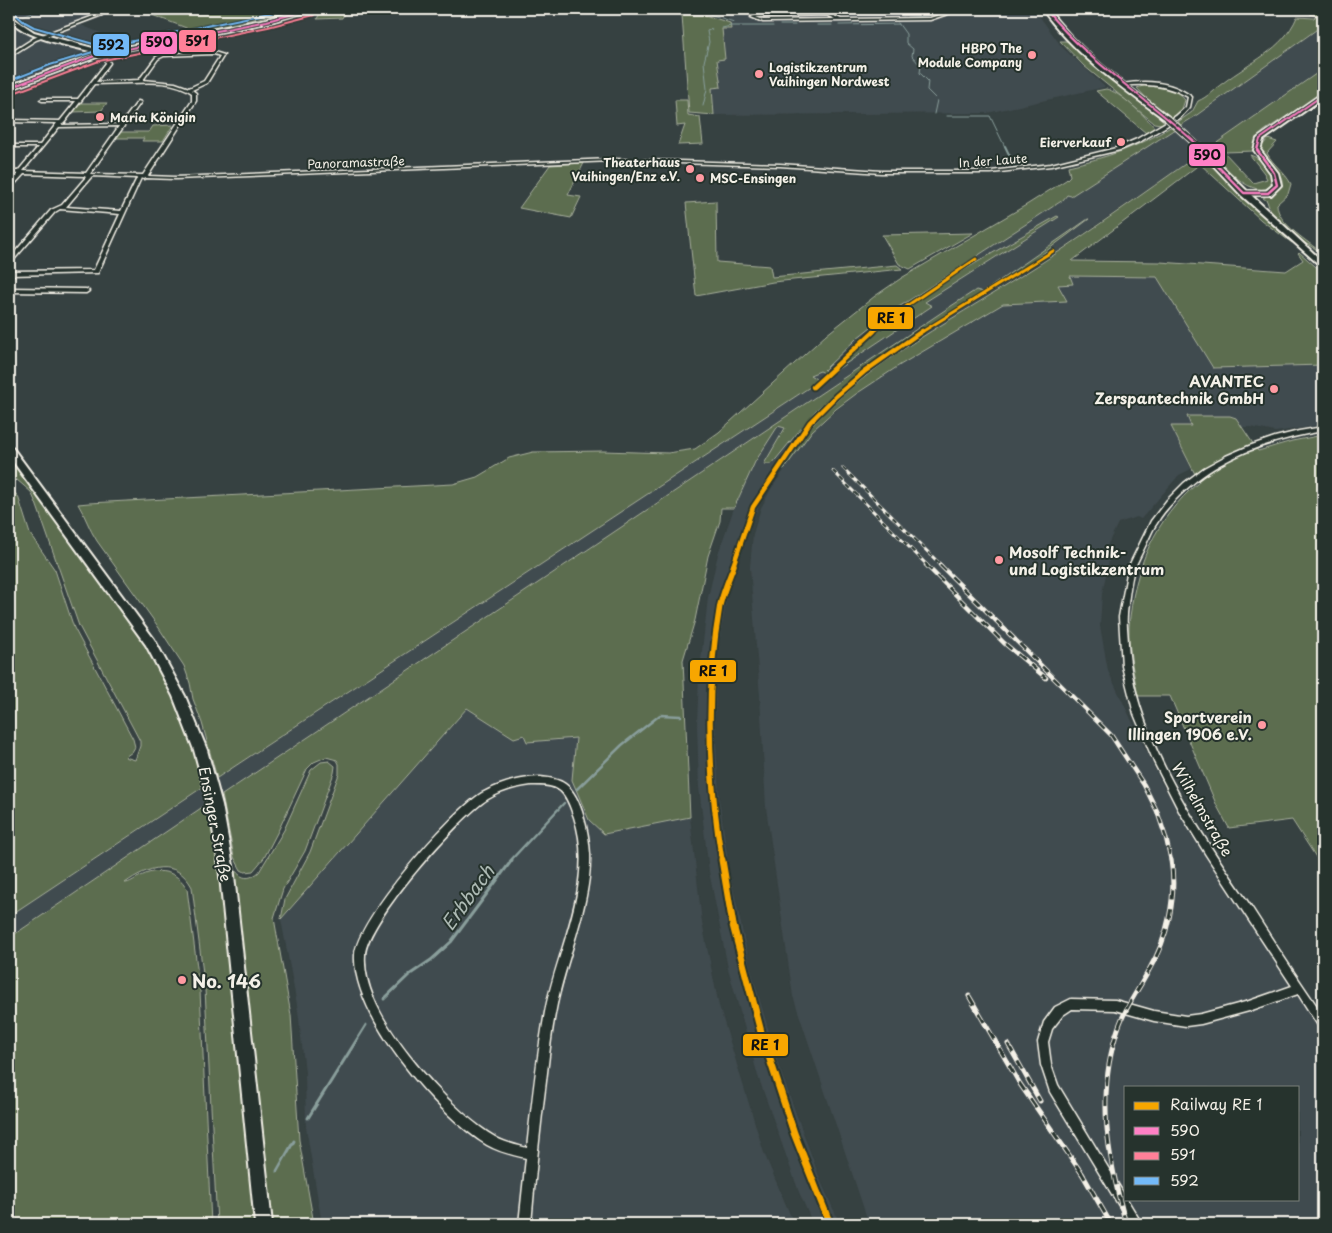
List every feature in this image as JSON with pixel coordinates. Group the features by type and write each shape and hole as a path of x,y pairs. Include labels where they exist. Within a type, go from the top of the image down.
{"street":[{"path":"9,88 63,67 144,45 267,21 312,9"},
{"path":"826,9 827,14"},
{"path":"841,20 827,14 758,15 753,17 763,21 930,19 960,9"},
{"path":"1025,9 1045,9 1075,45 1168,119 1323,266"},
{"path":"9,56 41,36 100,15"},
{"path":"11,19 25,30 84,48 103,56"},
{"path":"190,89 208,79 222,58 221,54 226,47"},
{"path":"140,82 157,58 163,55 221,54"},
{"path":"9,187 93,83 103,56"},
{"path":"9,273 96,272 123,212 141,178 194,101 195,95 190,89 172,83 93,83"},
{"name":"In der Laute","path":"705,163 780,165 889,172 1016,170 1118,149 1139,140 1184,112 1191,99 1183,92 1167,86 1142,83 1123,85"},
{"path":"1243,192 1264,194 1274,189 1278,182 1274,173 1259,154 1258,142 1266,133 1323,95"},
{"path":"42,100 79,100"},
{"path":"9,262 53,211 60,208 88,176 139,102"},
{"path":"9,121 122,125"},
{"path":"9,146 41,146"},
{"name":"Panoramastraße","path":"9,172 141,178 311,174 604,160 705,163"},
{"path":"1243,192 1274,189"},
{"path":"1262,210 1260,200 1264,194"},
{"path":"60,208 123,212"},
{"path":"9,290 86,291"},
{"name":"Wilhelmstraße","path":"1323,429 1278,439 1238,454 1207,469 1180,489 1163,507 1146,533 1130,568 1124,598 1121,633 1129,686 1149,744 1168,784 1209,852 1323,1023"},
{"name":"Ensinger Straße","path":"9,449 159,657 189,716 204,760 220,826 264,1224"},
{"path":"525,1224 550,1008 580,899 586,863 584,836 578,813 567,792 563,786 556,783 533,781 507,787 481,798 458,819 413,870 373,923 363,942 359,963 362,985 381,1021 405,1060 433,1093 466,1123 490,1141 513,1150 532,1154"},
{"path":"1136,1224 1054,1088 1046,1065 1043,1042 1048,1026 1053,1018 1059,1011 1071,1004 1115,1005 1186,1021 1201,1019 1249,1006 1299,989"}],"shaded area":[{"path":"9,9 93,9 108,15 81,25 127,44 112,47 93,47 38,34 25,28 9,14"},
{"path":"707,9 890,9 891,12 903,12 902,9 1034,9 1062,47 1105,87 987,113 714,115 712,88 721,87 717,59 725,59 722,29 731,28 728,13"},
{"path":"9,23 33,36 90,53 79,60 9,86"},
{"path":"1323,25 1323,69 1057,252 901,350 854,384 811,427 783,464 761,501 740,549 727,596 717,657 715,723 719,797 729,869 750,966 779,1067 821,1182 840,1224 813,1224 799,1192 758,1076 728,968 709,871 699,787 697,723 699,678 708,598 718,554 734,508 755,462 778,425 786,428 777,441 772,464 804,424 848,381 895,346 983,292 979,292 945,310 9,938 9,916 819,381 810,375 819,371 829,375 932,306 925,302 1059,217 958,274 864,340 830,372 824,370 857,338 919,293 1063,200 1067,194 1194,117","holes":["1084,223 1051,249 984,292 1077,226"]},
{"path":"1070,276 1157,277 1213,368 1323,365 1323,425 1275,432 1241,427 1238,421 1230,416 1187,416 1192,426 1172,427 1191,469 1179,475 1141,519 1137,517 1118,523 1106,548 1109,561 1102,593 1100,626 1108,671 1162,784 1202,850 1290,984 1323,1030 1323,1224 869,1224 793,996 766,807 750,567 753,534 761,508 771,489 812,431 856,394 900,365 1003,304 1067,301 1058,285 1073,284"},
{"path":"467,708 514,738 524,735 527,742 576,737 572,780 603,834 690,817 702,923 719,1006 764,1153 794,1224 322,1224 306,1127 305,1072 298,1010 281,919"}],"green space":[{"path":"136,9 298,9 197,32"},
{"path":"322,9 347,9 342,18 317,19"},
{"path":"680,9 692,9 693,15 705,15 730,23 731,29 722,29 725,59 717,60 721,87 712,88 714,115 689,113"},
{"path":"1316,9 1323,9 1323,25 1194,117 1181,125 1178,122 1192,112 1198,101 1275,47 1291,28 1297,17 1314,18 1316,16 1310,14"},
{"path":"1060,41 1067,41 1085,59 1165,122 1161,124 1154,123 1084,66"},
{"path":"1323,69 1323,75 1319,78 1323,80 1323,92 1264,131 1256,138 1254,151 1224,152 1253,183 1267,179 1250,155 1259,159 1269,171 1275,184 1266,189 1257,189 1247,185 1230,172 1208,149"},
{"path":"1146,85 1173,90 1185,100 1182,109 1172,118 1146,98 1137,88"},
{"path":"1106,89 1125,100 1155,128 1146,133 1096,91"},
{"path":"675,100 687,100 688,115 700,117 703,144 678,145 685,125 677,126"},
{"path":"80,103 107,103 101,111 73,112"},
{"path":"173,125 163,141 142,141 144,138 115,138 119,132 149,132 153,126"},
{"path":"1172,126 1175,129 1071,196 1067,195 1063,200 885,316 857,338 824,370 831,372 882,326 938,286 1027,233 1057,216 1059,217 925,302 932,306 829,375 820,371 810,375 819,381 217,778 184,666 97,541 78,504 453,484 477,477 509,458 533,452 603,451 668,453 695,449 719,432 826,335 875,296 903,277 1066,180 1070,176 1068,166 1122,151"},
{"path":"1268,139 1277,142 1267,153 1291,184 1288,194 1277,204 1278,211 1293,230 1318,250 1287,230 1274,216 1267,201 1263,198 1275,191 1281,185 1282,180 1264,156 1261,147"},
{"path":"1201,153 1239,193 1292,243 1261,220 1200,164 1072,261 1160,262 1286,271 1303,260 1299,252 1323,273 1323,365 1213,368 1157,277 1070,276 1073,284 1058,285 1067,301 1003,304 900,365 856,394 812,431 785,468 778,472 800,440 826,411 884,363 1061,250"},
{"path":"584,163 568,195 581,197 571,218 519,208 550,165"},
{"path":"716,201 717,262 770,266 772,277 897,265 902,269 773,282 696,296 686,203"},
{"path":"1088,219 1029,264 867,365 816,410 772,464 764,464 785,428 778,426 755,462 734,508 721,508 720,521 708,556 695,620 683,660 690,817 604,834 589,820 572,780 576,738 527,742 524,735 514,738 467,708 281,919 285,899 310,852 339,774 339,764 337,760 326,757 314,762 307,769 264,858 253,871 245,872 241,870 234,857 222,795 945,310 976,290 983,292"},
{"path":"973,233 910,269 899,264 882,235"},
{"path":"1187,416 1230,416 1236,418 1258,451 1292,441 1323,435 1323,868 1292,820 1229,828 1217,806 1170,696 1138,696 1129,644 1129,627 1141,565 1158,529 1183,497 1199,482 1171,426 1191,426"},
{"path":"9,457 146,644 176,696 199,762 197,764 203,787 9,916 9,488 18,496 30,534 55,570 74,628 133,739 135,747 125,757 135,760 140,741 79,626 36,503 31,492 9,473"},
{"path":"329,761 335,766 334,773 305,851 283,889 274,918 291,1015 299,1140 314,1224 272,1224 232,865 240,876 247,878 259,872 284,830 311,770 321,762"},
{"path":"207,804 220,875 256,1224 217,1224 205,989 192,887 178,871 170,868 161,868 142,873 125,883 159,871 172,874 187,889 200,991 211,1224 9,1224 9,938"}],"waterway":[{"path":"9,21 41,9"},
{"path":"706,13 734,22"},
{"path":"839,15 895,13"},
{"path":"907,17 928,16"},
{"path":"896,18 904,17"},
{"path":"839,25 899,24"},
{"path":"899,24 906,34 906,43 913,49 912,56 921,66 920,73 928,81 927,90 937,100 934,114"},
{"path":"780,25 795,25"},
{"path":"817,25 832,25"},
{"path":"722,28 731,26 773,26"},
{"path":"703,106 707,89 704,62 709,42 707,31 712,29"},
{"path":"947,116 990,116 1005,147"},
{"path":"1005,146 1015,167"},
{"name":"Erbbach","path":"577,789 622,745 660,715 681,716"},
{"name":"Erbbach","path":"510,861 564,803"},
{"name":"Erbbach","path":"384,999 409,975 431,960 451,942 512,860"},
{"name":"Erbbach","path":"308,1118 366,1025"},
{"name":"Erbbach","path":"277,1171 294,1141"}],"railway":[{"path":"843,468 942,566"},
{"path":"833,471 928,566"},
{"path":"926,565 1004,643 1046,678"},
{"path":"940,565 1111,735 1144,785 1157,811 1171,861"},
{"path":"1126,1224 1110,1150 1106,1101 1107,1076 1119,1026 1156,958 1166,931 1173,888 1171,860"},
{"path":"969,996 1020,1084 1082,1174"},
{"path":"1008,1044 1040,1101"},
{"path":"1080,1170 1082,1174"},
{"path":"1082,1174 1111,1224"}],"transit line":[{"name":"592","path":"13,12 23,21 34,27 104,47 289,9"},
{"name":"590","path":"9,88 97,55 267,21 312,9"},
{"name":"590","path":"1045,9 1090,57 1185,134 1244,193 1268,193 1277,185 1274,173 1257,150 1260,139 1323,95"},
{"name":"591","path":"11,94 99,61 268,27 314,15"},
{"name":"592","path":"9,81 50,65 106,48"},
{"path":"830,1224 794,1133 761,1032 733,925 714,816 709,708 721,604 753,507 810,422 836,396 894,350 1053,251"},
{"path":"813,387 831,368 890,318 976,259"}],"place":[{"name":"HBPO The Module Company","path":"1032,55"},
{"name":"Logistikzentrum Vaihingen Nordwest","path":"759,74"},
{"name":"Maria Königin","path":"100,117"},
{"name":"Eierverkauf","path":"1121,142"},
{"name":"Theaterhaus Vaihingen/Enz e.V.","path":"690,169"},
{"name":"MSC-Ensingen","path":"700,178"},
{"name":"AVANTEC Zerspantechnik GmbH","path":"1274,389"},
{"name":"Mosolf Technik- und Logistikzentrum","path":"999,560"},
{"name":"Sportverein Illingen 1906 e.V.","path":"1262,725"},
{"name":"No. 146","path":"182,980"}]}
